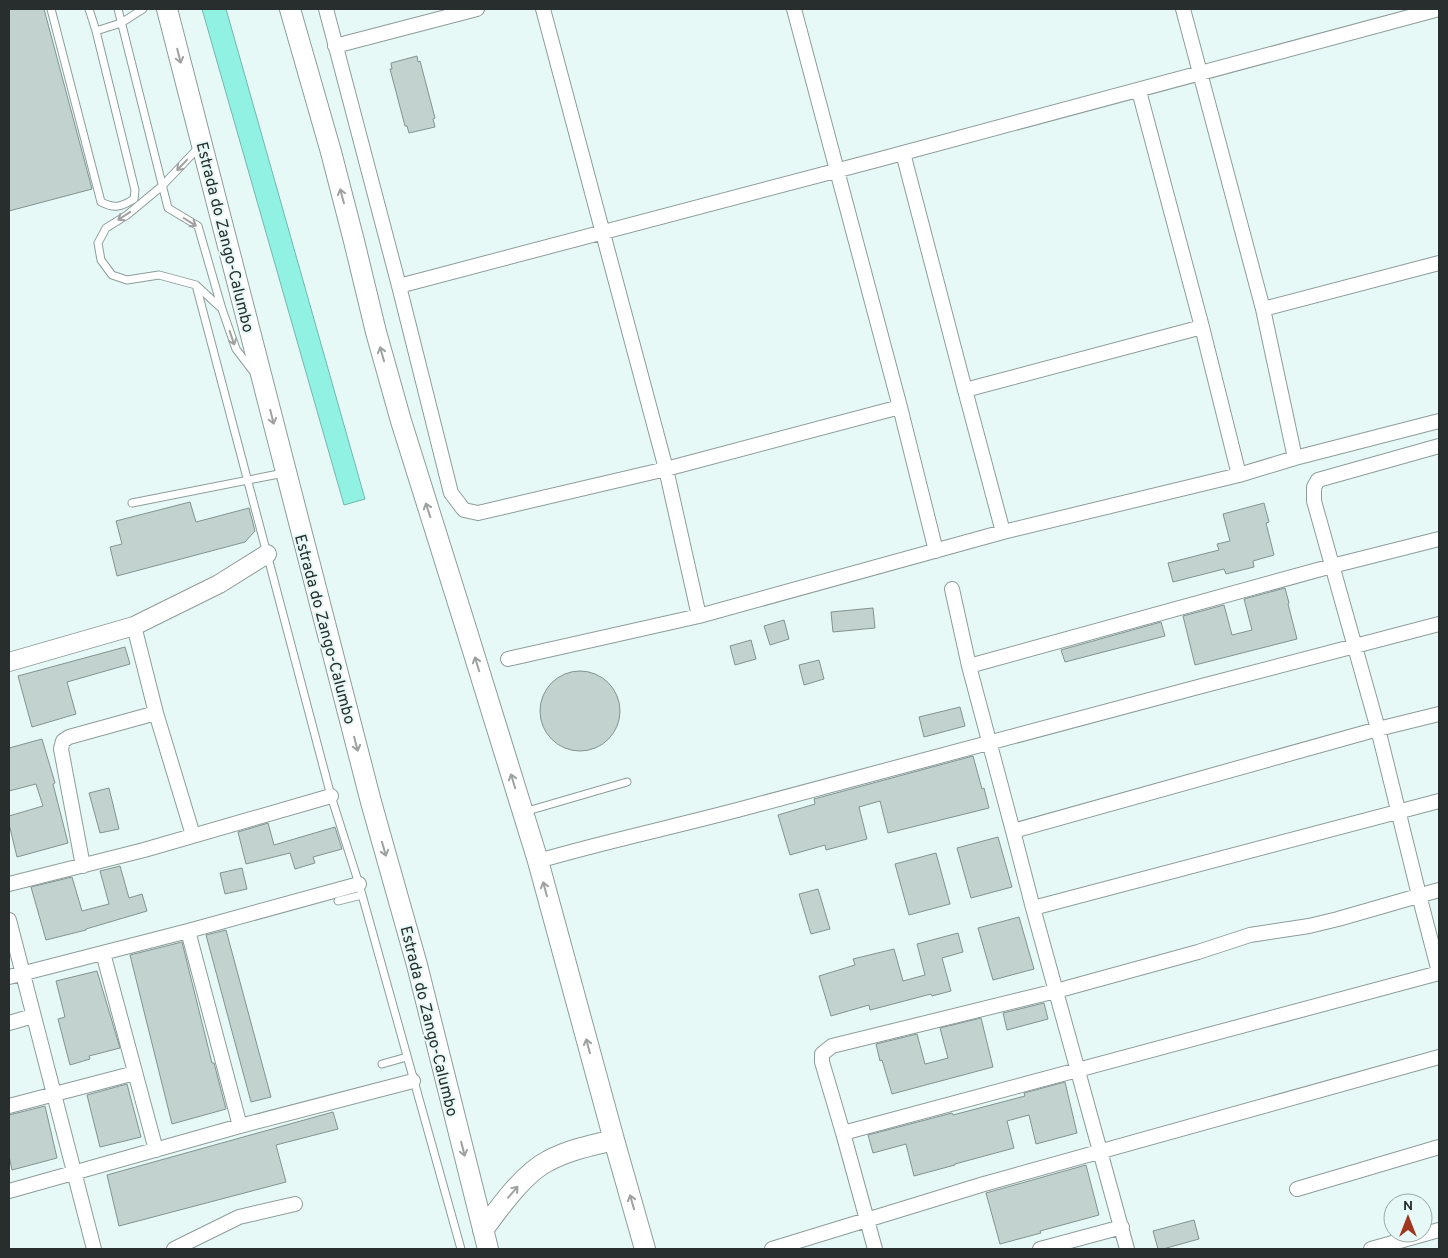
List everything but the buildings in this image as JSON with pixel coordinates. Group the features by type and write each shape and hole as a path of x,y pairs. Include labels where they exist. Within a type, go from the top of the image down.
{"main road":[{"name":"Estrada do Zango-Calumbo","path":"167,9 369,792 418,965 486,1240"},
{"path":"290,9 347,214 376,332 401,421 538,861 645,1249"},
{"path":"486,1240 518,1186 547,1161 583,1147 614,1140"}],"street":[{"path":"326,9 451,492 464,510 478,513 666,469 900,407"},
{"path":"335,46 477,9"},
{"path":"543,9 666,469 698,616"},
{"path":"794,9 900,407 936,551"},
{"path":"1183,9 1263,309 1295,458"},
{"path":"399,286 1139,91 1439,9"},
{"path":"1139,91 1202,327 1238,475"},
{"path":"903,153 1003,532"},
{"path":"1263,309 1439,263"},
{"path":"965,390 1202,327"},
{"path":"508,658 698,616 1003,532 1238,475 1295,458 1439,422"},
{"path":"843,1133 1439,972 1378,728 1314,501 1314,487 1318,480 1439,446"},
{"path":"969,666 1332,566 1439,540"},
{"path":"9,662 134,626 219,584 267,554"},
{"path":"952,589 969,666 1032,908 1127,1249"},
{"path":"538,861 1439,624"},
{"path":"134,626 156,713 192,835"},
{"path":"83,866 60,748 63,741 69,737 156,713"},
{"path":"1013,831 1378,728 1439,714"},
{"path":"9,884 83,866 331,796"},
{"path":"1032,908 1439,801"},
{"path":"9,977 360,889"},
{"path":"875,1249 822,1062 822,1054 832,1046 1056,991 1198,952 1250,935 1338,920 1439,890"},
{"path":"9,920 94,1249"},
{"path":"188,931 240,1126"},
{"path":"103,953 156,1150"},
{"path":"9,1023 34,1016"},
{"path":"772,1249 984,1184 1439,1057"},
{"path":"9,1106 135,1073"},
{"path":"9,1191 240,1126 413,1081"},
{"path":"1297,1189 1439,1147"},
{"path":"174,1249 238,1217 295,1204"},
{"path":"1040,1249 1122,1227"},
{"path":"1372,1249 1439,1230"}],"lane":[{"path":"51,9 102,202 112,207 125,205 134,199 135,190 90,9"},
{"path":"118,9 168,208 198,226 222,309 236,349 263,384"},
{"path":"96,31 121,22 142,9"},
{"path":"202,144 162,186 127,215 106,228 98,243 100,260 112,275 127,280 159,275 196,285 222,309"},
{"path":"196,285 331,796 360,889 461,1249"},
{"path":"132,502 286,472"},
{"path":"522,812 627,782"},
{"path":"338,901 360,889"},
{"path":"382,1064 407,1057"}],"shaded area":[{"path":"202,9 226,9 365,499 344,505"}]}
